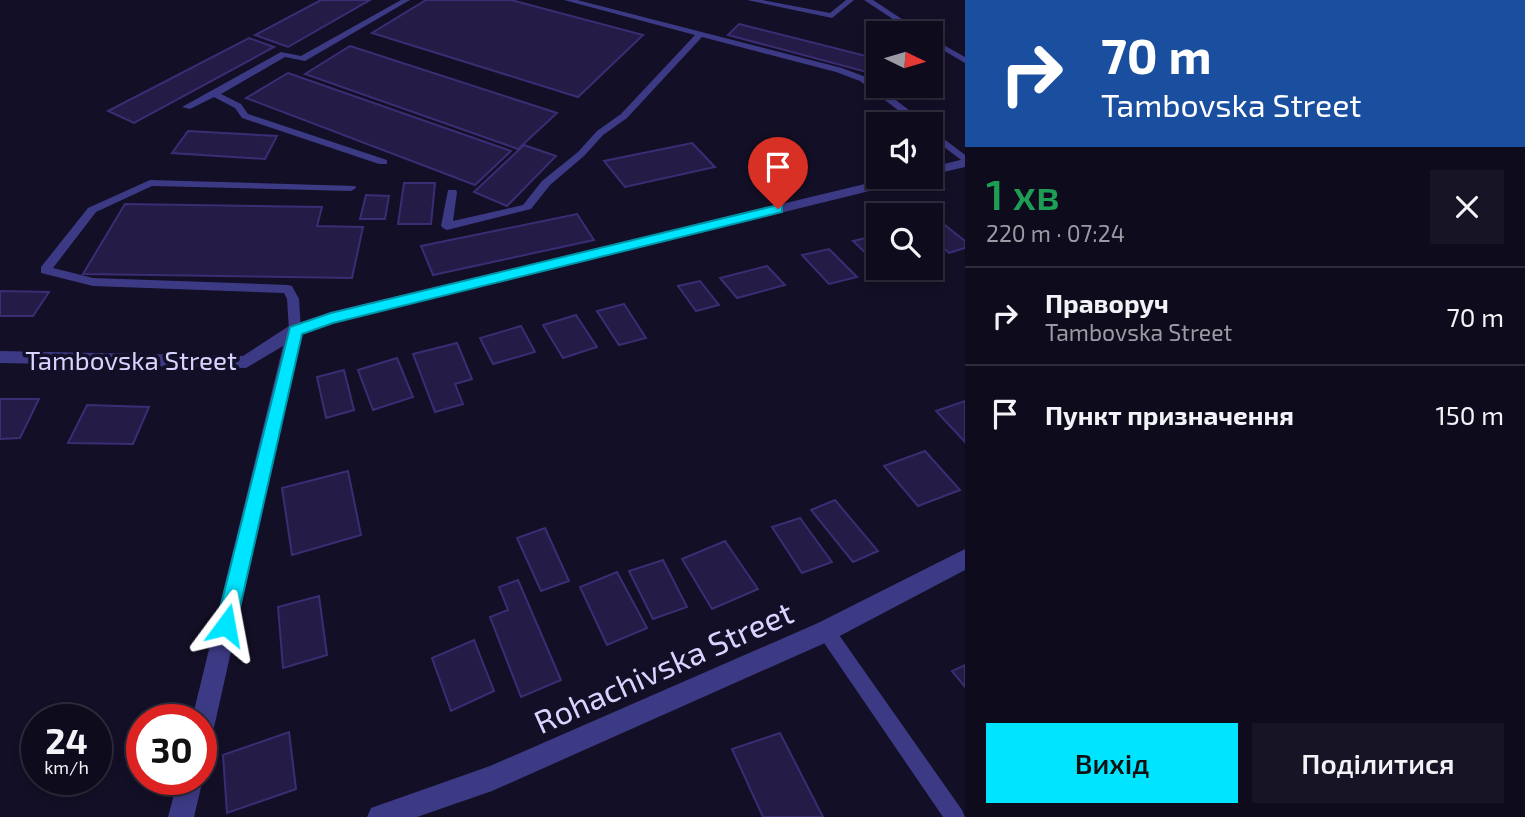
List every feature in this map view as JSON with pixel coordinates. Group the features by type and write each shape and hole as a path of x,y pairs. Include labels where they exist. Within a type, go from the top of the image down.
{"street":[{"path":"943,168 965,162"},
{"name":"Tambovska Street","path":"0,358 246,362 295,330 331,318 866,187"},
{"path":"208,704 295,330"},
{"name":"Rohachivska Street","path":"380,817 492,778 825,631 965,559"},
{"path":"181,817 186,795"}],"lane":[{"path":"187,107 284,54 302,60 406,0"},
{"path":"568,0 839,69 863,79 906,112"},
{"path":"751,0 832,16 850,0"},
{"path":"868,0 900,21"},
{"path":"452,192 447,226 527,207 546,183 581,154 600,133 624,116 700,35"},
{"path":"943,47 965,61"},
{"path":"214,94 238,106 245,116 383,162"},
{"path":"943,143 965,162"},
{"path":"295,330 293,299 288,289 93,282 45,270 92,210 150,183 351,188"},
{"path":"825,631 955,817"}],"building":[{"path":"321,0 370,0 288,47 255,35"},
{"path":"426,0 511,0 643,35 578,97 372,33"},
{"path":"739,24 866,56 866,72 728,35"},
{"path":"249,38 274,47 134,123 108,111"},
{"path":"350,46 557,113 518,149 305,74"},
{"path":"288,73 511,151 475,185 246,98"},
{"path":"188,131 277,136 265,159 172,153"},
{"path":"692,143 715,167 625,187 604,161"},
{"path":"524,145 556,156 507,206 474,192"},
{"path":"404,183 435,183 431,224 398,224"},
{"path":"366,195 389,196 385,219 360,219"},
{"path":"125,204 322,207 317,226 363,227 352,278 83,274"},
{"path":"577,214 594,240 433,275 421,246"},
{"path":"943,224 965,241 965,248 949,253 943,248"},
{"path":"866,238 866,253 853,241"},
{"path":"829,249 857,277 829,284 802,255"},
{"path":"767,266 785,285 737,298 720,278"},
{"path":"700,281 719,305 696,311 678,286"},
{"path":"0,291 49,292 33,316 0,316"},
{"path":"624,304 646,338 619,345 597,311"},
{"path":"576,315 597,347 563,358 543,325"},
{"path":"521,326 535,352 493,364 480,338"},
{"path":"457,343 472,379 455,384 463,404 435,412 413,354"},
{"path":"397,358 413,397 373,410 358,370"},
{"path":"344,370 354,410 326,418 317,377"},
{"path":"0,399 39,399 20,438 0,439"},
{"path":"965,401 965,442 936,411"},
{"path":"87,405 149,407 133,444 68,443"},
{"path":"925,451 960,490 918,506 884,466"},
{"path":"348,471 361,535 292,555 282,488"},
{"path":"835,500 878,551 853,562 811,510"},
{"path":"800,518 832,562 802,573 772,527"},
{"path":"545,528 569,581 541,591 517,538"},
{"path":"725,541 758,589 712,609 682,559"},
{"path":"663,560 687,607 653,619 629,571"},
{"path":"617,572 647,628 607,645 580,587"},
{"path":"518,580 561,680 521,697 490,617 508,610 499,587"},
{"path":"319,596 327,655 283,668 278,607"},
{"path":"474,640 494,691 451,711 432,658"},
{"path":"965,665 965,687 952,671"},
{"path":"289,732 296,789 227,813 223,755"},
{"path":"780,733 823,817 763,817 732,749"}],"route":[{"path":"226,625 295,330 331,318 778,209"}]}
